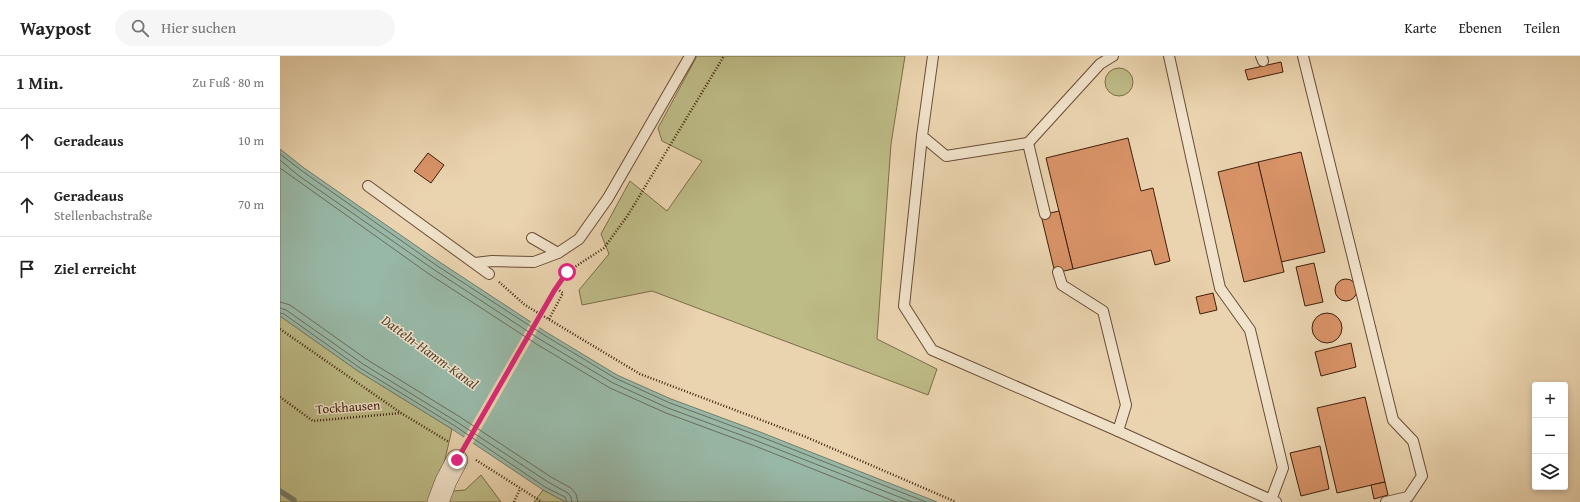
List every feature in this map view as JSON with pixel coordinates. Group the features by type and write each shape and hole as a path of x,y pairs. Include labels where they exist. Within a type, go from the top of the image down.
{"street":[{"path":"438,502 446,480 460,454"}],"lane":[{"path":"475,263 492,260 534,262 558,253 579,239 608,198 690,56"},
{"path":"933,56 922,136 904,306 932,350 1118,431 1273,501 1283,468 1250,330 1220,288 1169,56"},
{"path":"922,136 946,156 1028,143 1100,64 1112,56"},
{"path":"1303,56 1393,420 1413,441 1422,476 1408,497 1386,502"},
{"path":"1028,143 1045,214"},
{"path":"368,186 489,274"},
{"path":"532,238 558,253"},
{"path":"1058,272 1062,284 1103,311 1126,405 1118,431"}],"path":[{"path":"460,454 551,296 567,272 604,248 628,215 724,56"},
{"path":"489,274 525,305 640,374 806,438 956,502"},
{"path":"549,319 563,293 555,290"},
{"path":"280,329 460,454 542,502"},
{"name":"Tockhausen","path":"280,397 313,421 401,413"},
{"path":"514,502 520,489"}],"shaded area":[{"path":"697,56 905,56 891,144 877,339 937,369 928,395 652,291 582,305 579,290 609,254 601,234 630,181 667,211 702,161 662,141 658,128"},
{"path":"1119,68 1129,72 1133,82 1129,92 1119,96 1109,92 1105,82 1109,72"},
{"path":"280,316 358,371 452,429 442,472 453,491 465,490 481,475 501,502 280,502"},
{"path":"543,490 566,502 534,502"}],"water":[{"name":"Datteln-Hamm-Kanal","path":"280,149 304,168 438,261 546,332 617,375 671,399 760,432 937,502 566,502 543,490 452,429 358,371 280,316"}],"pier":[{"path":"532,320 540,326 472,445 463,439"}],"building":[{"path":"1281,62 1283,72 1248,80 1245,70"},
{"path":"1128,138 1141,191 1153,188 1170,261 1155,265 1151,250 1073,269 1046,158"},
{"path":"1301,152 1325,252 1281,262 1258,162"},
{"path":"428,153 444,165 431,183 414,171"},
{"path":"1258,162 1284,272 1244,282 1218,172"},
{"path":"1059,211 1073,269 1055,273 1041,215"},
{"path":"1314,263 1323,302 1305,306 1296,267"},
{"path":"1346,279 1354,282 1357,290 1354,298 1346,301 1338,298 1335,290 1338,282"},
{"path":"1213,293 1217,310 1200,314 1196,297"},
{"path":"1327,313 1338,317 1342,328 1338,339 1327,343 1316,339 1312,328 1316,317"},
{"path":"1351,343 1356,367 1321,376 1315,352"},
{"path":"1365,397 1385,482 1337,493 1317,408"},
{"path":"1320,446 1329,489 1301,496 1290,453"},
{"path":"1385,482 1388,495 1374,499 1371,485"}],"waterway":[{"path":"280,491 294,500"}],"route":[{"path":"457,460 554,291 567,272"}]}
